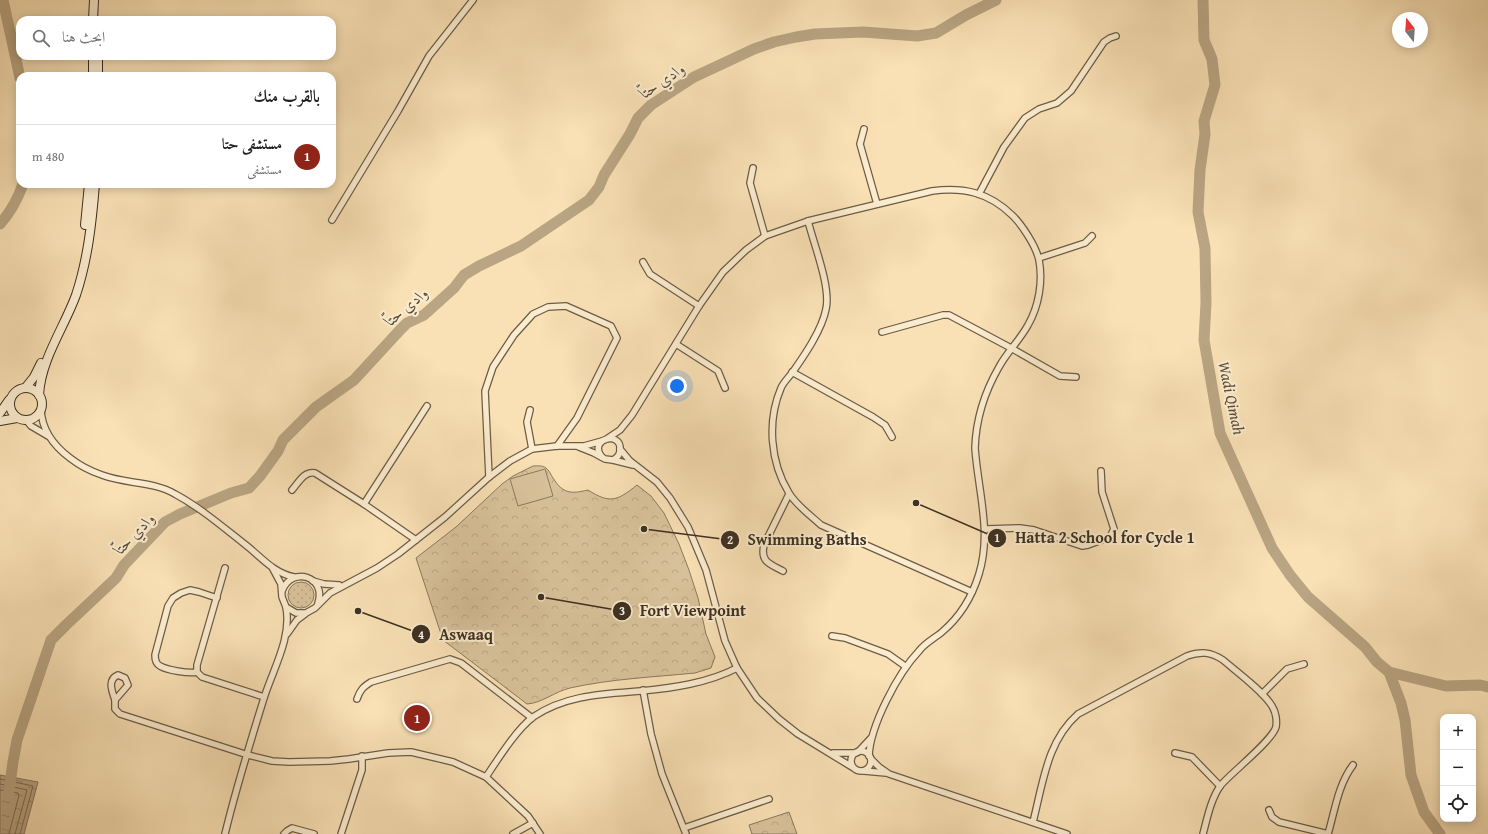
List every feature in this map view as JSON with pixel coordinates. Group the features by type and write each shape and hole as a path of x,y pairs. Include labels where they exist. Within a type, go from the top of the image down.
{"main road":[{"path":"93,16 94,0"},
{"path":"98,0 98,16"},
{"path":"93,60 93,72"},
{"path":"98,60 98,72"},
{"path":"26,387 37,371 61,320 72,291 82,244 89,188"},
{"path":"0,420 32,419 37,416 41,410 41,381 45,365 73,301 81,277 90,232 95,188"},
{"path":"0,412 16,390 26,387 36,391 40,395"},
{"path":"10,399 10,410 21,419"}],"street":[{"path":"332,220 398,111 429,56 473,0"},
{"path":"979,194 1004,147 1025,118 1039,109 1057,103 1071,91 1104,42 1116,36"},
{"path":"864,129 860,144 877,204"},
{"path":"753,168 750,183 765,236"},
{"path":"286,636 297,620 311,611 324,597 342,585 377,568 416,540 445,517 489,477 510,461 532,450 557,446 590,445 602,441 620,430 632,415 699,306 722,272 746,250 765,236 808,221 932,191 965,190 979,194 1004,208 1020,223 1039,258 1040,292 1036,307 1028,324 999,367 986,392 979,412 975,435 976,465 984,508 986,529 980,573 966,605 959,616 943,632 920,649 905,666 889,697 872,736 869,767 864,771"},
{"path":"808,221 827,288 827,301 826,310 821,325 781,387 773,419 773,449 780,475 789,494 805,512 821,525 972,592"},
{"path":"1039,258 1085,243 1092,236"},
{"path":"642,262 650,274 699,306"},
{"path":"489,477 485,391 492,367 514,335 533,314 548,307 566,306 611,326 617,338 577,418 557,446"},
{"path":"882,332 943,315 949,315 1012,348 1060,376 1076,377"},
{"path":"676,344 718,371 725,388"},
{"path":"792,372 873,417 885,425 892,437"},
{"path":"364,504 427,406"},
{"path":"41,410 41,420 48,436"},
{"path":"530,410 528,422 532,450"},
{"path":"21,419 48,436 69,457 88,470 102,476 162,488 182,498 209,516 258,555 273,569 280,573 294,577"},
{"path":"612,460 618,456 620,447 620,430"},
{"path":"608,438 615,440 624,455 657,482 670,498 688,527 706,570 725,641 737,668 758,698 779,719 798,734 829,752 855,770 888,774 1067,834"},
{"path":"602,441 598,448 602,458"},
{"path":"577,446 605,459 635,465"},
{"path":"986,529 1020,528 1034,530 1082,546 1110,537 1113,534 1114,525 1102,492 1101,471"},
{"path":"292,490 304,475 307,473 315,473 364,504 416,540"},
{"path":"783,571 764,559 762,550 789,494"},
{"path":"225,568 197,665 197,672 202,677 264,697"},
{"path":"225,834 264,697 286,636 288,624 286,607 282,597 281,584 273,569"},
{"path":"282,591 288,581 294,577 307,577 318,586 320,593 318,603"},
{"path":"313,581 334,586 342,585"},
{"path":"197,672 189,674 160,666 155,660 155,655 168,606 173,598 185,591 199,592 216,598"},
{"path":"286,607 296,613 306,613"},
{"path":"832,636 845,638 888,654 905,666"},
{"path":"1032,822 1053,747 1068,723 1078,714 1187,656 1202,652 1216,655 1224,660 1262,694 1272,706 1276,716 1276,726 1274,732 1220,786 1213,802 1203,834"},
{"path":"357,699 359,691 371,682 450,659 461,663 532,718"},
{"path":"1262,694 1288,669 1304,664"},
{"path":"486,777 514,737 532,718 546,709 570,699 600,694 643,690 711,679 726,674 737,668"},
{"path":"643,690 662,774 685,831 770,799"},
{"path":"115,700 116,711 120,714 248,755 272,761 330,761 388,753 411,752 453,762 486,777 522,810 540,834"},
{"path":"852,767 851,759 872,736"},
{"path":"829,752 843,754 864,752 888,774"},
{"path":"1175,753 1192,757 1220,786"},
{"path":"341,834 362,770 362,756"},
{"path":"1269,810 1272,817 1279,822 1328,834 1342,783 1346,774 1353,765"},
{"path":"513,834 533,823"},
{"path":"284,834 292,828 314,834"}],"green space":[{"path":"533,466 541,466 546,468 560,487 568,492 588,490 602,497 613,499 619,497 637,485 651,496 664,513 679,544 689,570 698,598 706,634 715,657 711,668 695,673 601,682 585,685 570,688 538,702 527,704 443,640 416,558 456,527 502,484 513,476"},
{"path":"545,469 553,496 518,506 510,479"},
{"path":"301,582 310,586 314,595 310,604 301,608 292,604 288,595 292,586"},
{"path":"789,812 797,834 752,834 749,825"}],"water":[{"path":"0,775 38,782 24,834 0,834"}],"waterway":[{"path":"3,0 16,60"},
{"name":"وادي حتّا","path":"9,791 17,740 51,640 116,578 124,565 165,522 180,514 231,493 249,488 260,476 278,451 283,440 316,407 354,380 407,323 424,315 454,288 464,275 479,266 521,246 589,200 599,187 604,175 630,134 638,118 651,105 694,77 754,49 774,42 815,34 863,32 917,36 936,33 966,15 996,0"},
{"name":"Wadi Qimah","path":"1203,0 1204,40 1212,59 1215,85 1204,121 1205,134 1200,170 1198,212 1205,248 1206,303 1204,340 1220,433 1272,548 1290,575 1308,597 1365,647 1377,662 1389,672 1446,686 1480,685 1488,687"},
{"path":"16,60 19,72"},
{"path":"0,224 19,195 22,188"},
{"path":"1389,672 1401,703 1405,720 1411,775 1424,812 1440,834"}],"place":[{"name":"Hatta 2 School for Cycle 1","path":"916,503"},
{"name":"Swimming Baths","path":"644,529"},
{"name":"Fort Viewpoint","path":"541,597"},
{"name":"Aswaaq","path":"358,611"},
{"name":"مستشفى حتا","path":"417,718"}]}
